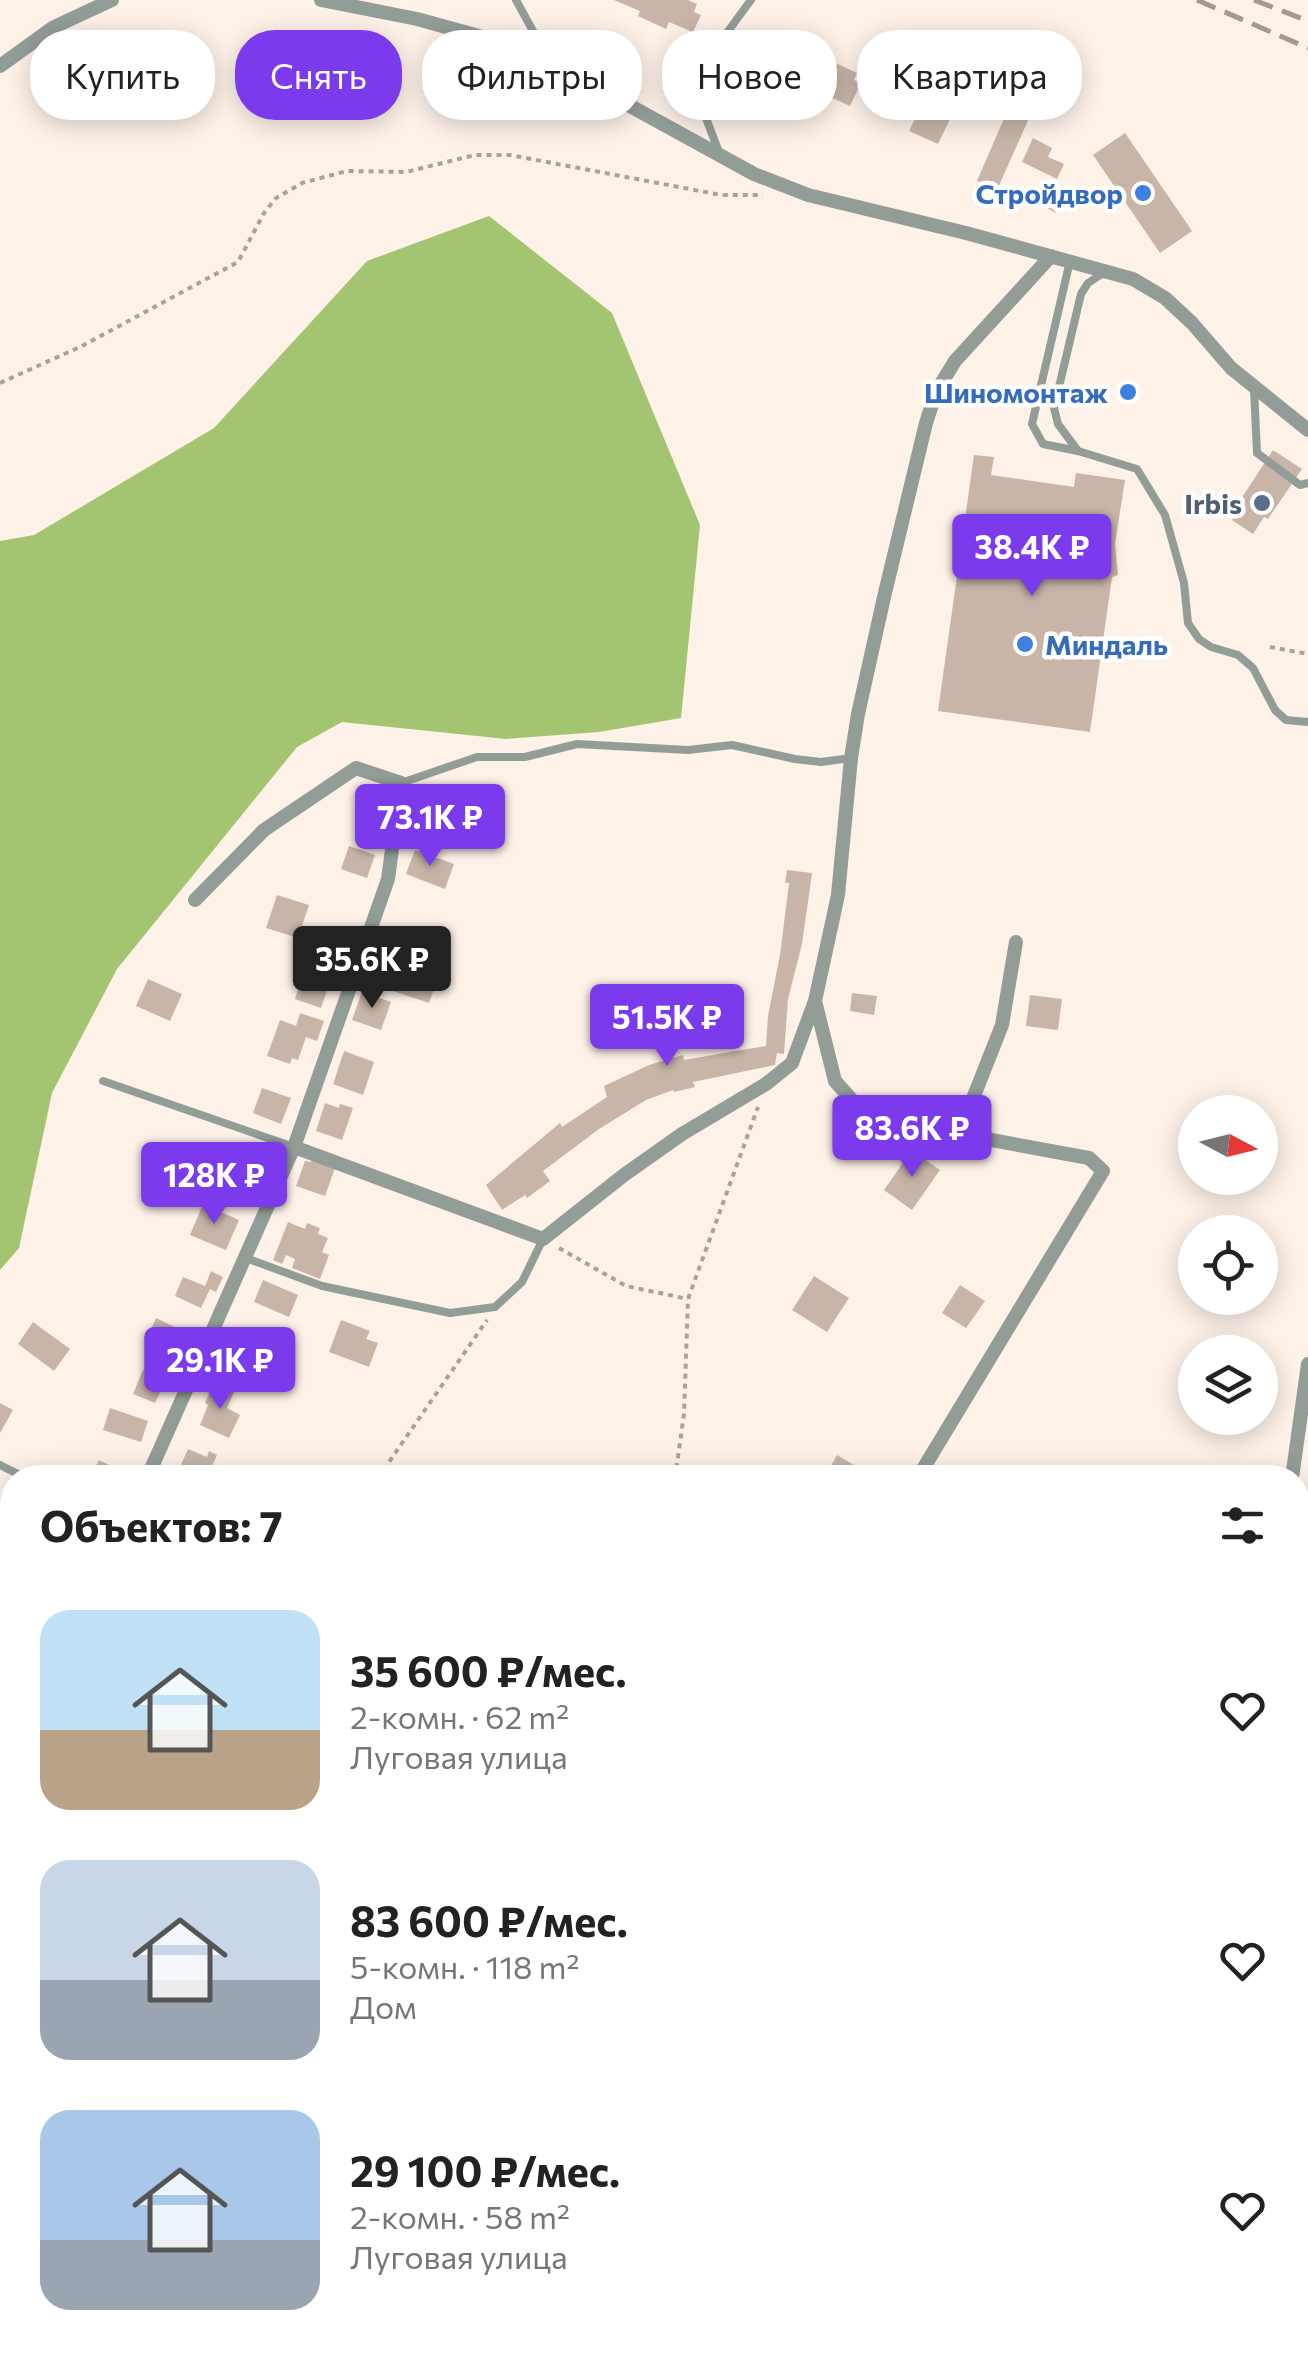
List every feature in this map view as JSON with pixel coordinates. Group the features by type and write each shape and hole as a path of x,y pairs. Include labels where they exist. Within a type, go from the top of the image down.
{"street":[{"path":"0,66 54,27 112,0"},
{"path":"321,0 457,30"},
{"path":"642,112 754,174 808,195 1134,278 1165,298 1231,368 1308,430"},
{"path":"294,1147 543,1239 667,1144 766,1084 792,1063 815,1001 838,896 858,714 926,422 936,392 955,361 1051,256"},
{"path":"153,1465 294,1147 388,879 401,784 356,768 264,830 195,900"},
{"path":"959,1134 1002,1025 1016,942"},
{"path":"815,1001 836,1081 875,1126 959,1134 1089,1158 1103,1171 925,1465"},
{"path":"1294,1465 1308,1364"}],"lane":[{"path":"516,0 532,30"},
{"path":"720,155 706,118 711,62 714,50 750,0"},
{"path":"1070,261 1032,424 1043,444 1137,469 1165,514 1184,583 1188,623 1199,640 1238,655 1253,668 1275,710 1286,720 1308,722"},
{"path":"1078,451 1058,424 1054,408 1081,294 1088,282 1107,271"},
{"path":"1254,389 1257,453 1300,485 1308,483"},
{"path":"401,784 477,757 525,757 577,744 688,750 732,745 794,760 851,758"},
{"path":"103,1081 294,1147"},
{"path":"246,1258 322,1286 450,1313 495,1308 522,1282 543,1239"}],"path":[{"path":"0,382 82,346 238,262 276,198 302,183 346,171 406,172 474,155 510,155 721,195 773,195"},
{"path":"1270,646 1308,654"},
{"path":"677,1465 684,1414 688,1298 766,1084"},
{"path":"543,1239 626,1286 688,1298"},
{"path":"387,1465 495,1308"}],"green space":[{"path":"489,216 612,313 700,525 681,718 599,732 506,739 342,722 297,747 117,969 52,1093 19,1248 0,1270 0,541 34,535 214,428 367,261"}],"building":[{"path":"614,0 688,0 697,4 694,12 701,15 694,30 669,22 666,29 638,16 640,11"},
{"path":"837,64 857,73 857,91 850,106 837,100"},
{"path":"914,120 950,120 938,144 909,131"},
{"path":"1003,120 1028,120 997,190 977,181"},
{"name":"Стройдвор","path":"1125,133 1192,231 1160,253 1093,155"},
{"path":"1033,138 1052,148 1048,157 1064,164 1057,179 1022,162"},
{"path":"1047,190 1064,199 1056,213 1039,204"},
{"name":"Шиномонтаж","path":"1124,384 1135,386 1131,400 1120,398"},
{"path":"1273,450 1302,469 1253,534 1232,520 1242,504 1239,502"},
{"name":"Миндаль","path":"974,455 994,457 991,475 1074,487 1076,473 1125,480 1115,544 1118,575 1112,577 1090,732 938,711"},
{"path":"349,846 375,855 367,878 341,869"},
{"path":"415,850 454,864 445,889 406,874"},
{"path":"787,870 812,873 802,944 788,999 784,1054 777,1053 775,1065 693,1082 695,1087 646,1100 543,1171 550,1181 502,1210 486,1185 560,1123 562,1127 607,1097 604,1086 649,1065 683,1055 684,1060 766,1046 789,883 785,883"},
{"path":"277,895 309,905 298,938 266,928"},
{"path":"392,958 440,972 429,1003 390,990 395,975 387,972"},
{"path":"310,974 330,982 321,1008 295,999 300,983 306,985"},
{"path":"148,979 182,994 170,1021 136,1006"},
{"path":"362,992 391,1002 381,1030 352,1020"},
{"path":"852,993 877,996 874,1015 850,1011"},
{"path":"1030,995 1062,999 1058,1030 1026,1026"},
{"path":"300,1013 324,1021 317,1041 306,1037 298,1060 292,1058 290,1064 267,1056 280,1020 296,1026"},
{"path":"344,1051 374,1062 363,1095 333,1084"},
{"path":"262,1088 291,1098 281,1124 253,1113"},
{"path":"325,1103 353,1108 342,1140 316,1131"},
{"path":"912,1150 940,1170 912,1210 884,1190"},
{"path":"313,1157 336,1165 325,1196 296,1186 305,1161 311,1162"},
{"path":"229,1160 258,1172 248,1196 218,1183"},
{"path":"203,1204 239,1220 226,1250 190,1235"},
{"path":"288,1222 305,1229 307,1223 320,1228 318,1234 328,1238 322,1252 329,1255 320,1279 292,1268 295,1259 286,1255 282,1264 273,1260"},
{"path":"211,1271 223,1277 216,1292 210,1289 201,1308 175,1296 183,1277 205,1286"},
{"path":"814,1276 849,1298 827,1332 792,1310"},
{"path":"263,1280 298,1295 289,1317 254,1302"},
{"path":"960,1285 985,1301 966,1328 942,1313"},
{"path":"156,1318 183,1331 172,1356 145,1343"},
{"path":"341,1320 370,1331 366,1339 378,1343 369,1367 329,1352"},
{"path":"33,1322 70,1349 54,1371 18,1344"},
{"path":"238,1342 275,1358 267,1377 255,1372 252,1380 226,1369"},
{"path":"143,1370 166,1380 155,1403 133,1394"},
{"path":"214,1383 234,1392 227,1408 240,1415 229,1438 200,1425"},
{"path":"0,1403 13,1410 0,1433"},
{"path":"110,1408 148,1421 141,1442 103,1430"},
{"path":"188,1449 207,1457 209,1451 217,1455 213,1465 181,1465"},
{"path":"837,1455 854,1465 831,1465"}],"railway":[{"path":"1197,0 1308,48"},
{"path":"1254,0 1308,21"}],"place":[{"name":"Стройдвор","path":"1143,193"},
{"name":"Шиномонтаж","path":"1128,392"},
{"name":"Irbis","path":"1262,503"},
{"name":"Миндаль","path":"1025,644"}]}
